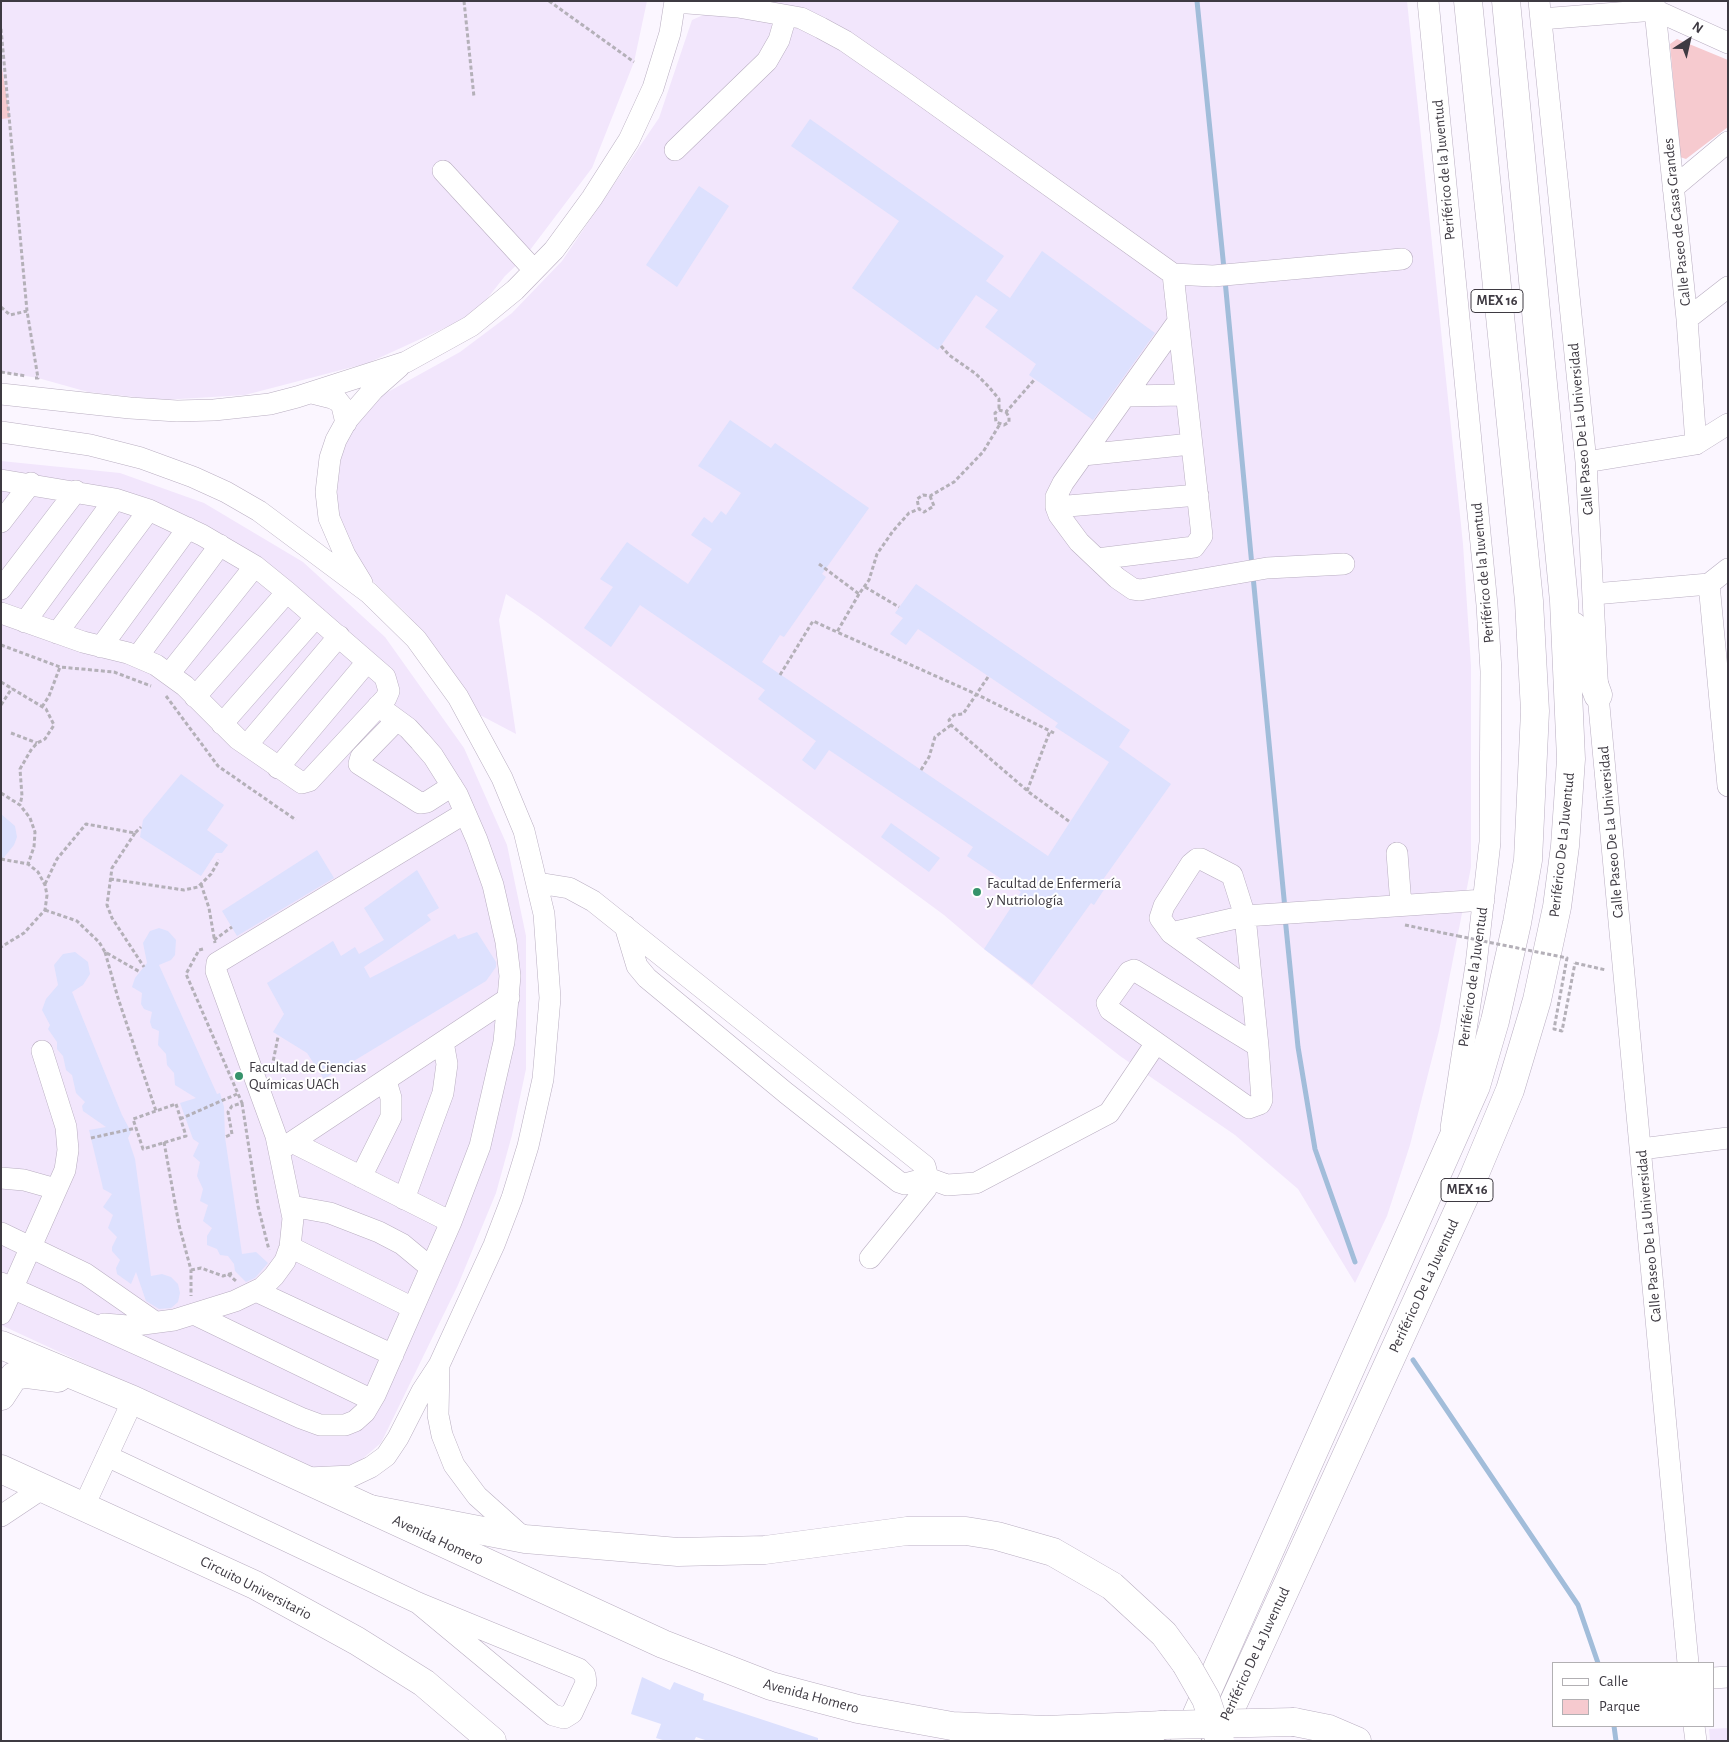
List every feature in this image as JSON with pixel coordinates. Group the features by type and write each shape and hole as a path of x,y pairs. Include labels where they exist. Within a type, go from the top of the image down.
{"main road":[{"name":"Periférico De La Juventud","path":"1170,1731 1476,1086 1495,1021 1517,923 1528,860 1536,711 1529,601 1468,1"},
{"name":"MEX 16","path":"1506,1 1564,601"},
{"name":"Periférico De La Juventud","path":"1216,1741 1470,1185 1510,1090 1537,1000 1557,907 1565,846 1571,759 1564,601"},
{"path":"1564,601 1598,695"},
{"path":"1,1345 133,1400 304,1478"},
{"path":"1,1396 14,1376 20,1374 79,1378"},
{"name":"Circuito Universitario","path":"1,1469 255,1585 357,1641 424,1683 492,1741"},
{"name":"Avenida Homero","path":"304,1478 682,1652 807,1697 858,1709 952,1726 1046,1730 1170,1731 1294,1722 1329,1730 1357,1741"},
{"path":"370,1509 525,1539 678,1552 765,1550 907,1532 966,1531 997,1536 1053,1552 1112,1586 1164,1634 1186,1664 1206,1699 1220,1741"},
{"path":"1135,1741 1170,1731"}],"street":[{"name":"Periférico de la Juventud","path":"1428,1 1487,605 1491,671 1490,842 1476,965 1448,1145"},
{"path":"369,593 345,555 329,518 326,492 330,458 346,423 373,390 406,362 486,315 554,250 576,222 629,140 653,88 670,33 675,2 738,7 801,18 820,28 868,56 1173,274 1213,276 1402,259"},
{"path":"1540,10 1654,6 1728,43"},
{"name":"Calle Paseo de Casas Grandes","path":"1654,6 1687,319 1696,444"},
{"name":"Calle Paseo De La Universidad","path":"1540,10 1586,462 1598,695 1688,1662"},
{"path":"675,150 766,61 779,40 786,16"},
{"path":"1673,188 1728,142"},
{"path":"443,170 534,270"},
{"path":"1097,559 1194,547 1202,536 1173,274"},
{"path":"1687,319 1728,287"},
{"path":"1177,323 1063,483 1056,497 1056,507 1059,515 1079,542 1126,586 1140,590 1267,568 1344,564"},
{"path":"1,394 130,408 177,411 242,408 270,404 312,393 406,362"},
{"path":"312,393 338,401 342,406 346,423"},
{"path":"1126,396 1185,395"},
{"path":"1586,462 1696,444 1728,424"},
{"path":"1,432 82,443 141,458 226,492 291,534 369,593 416,640 458,697 512,799 524,831 544,914 550,998 543,1079 528,1146 512,1198 439,1365 422,1391 398,1438 386,1456 371,1467 352,1476 304,1478"},
{"path":"1083,455 1191,444"},
{"path":"1,480 115,499 149,510 220,545 255,566 339,636 384,677 388,684 386,698 309,781 298,782 247,745 222,724 195,697 161,683 138,656 58,634 1,613"},
{"path":"1,522 31,484"},
{"path":"1,589 76,491"},
{"path":"1056,507 1198,495"},
{"path":"25,622 115,499"},
{"path":"58,634 149,510"},
{"path":"291,534 306,534 317,531 329,518"},
{"path":"101,647 188,528"},
{"path":"138,656 220,545"},
{"path":"161,683 255,566"},
{"path":"1594,594 1709,584 1728,569"},
{"path":"1709,584 1728,786"},
{"path":"195,697 287,592"},
{"path":"222,724 316,617"},
{"path":"247,745 339,636"},
{"path":"278,768 367,662"},
{"path":"7,1286 320,1425 344,1425 355,1421 372,1400 451,1222 480,1146 504,1042 510,976 506,942 493,885 465,813 452,786 433,756 397,720 378,706"},
{"path":"397,720 361,756 359,764 420,803 427,802 452,786"},
{"path":"94,1324 128,1326 194,1314 256,1291 274,1276 285,1262 293,1231 286,1146 259,1086 216,971 217,963 465,813"},
{"path":"1398,853 1400,915"},
{"path":"1252,991 1171,933 1160,918 1160,914 1191,864 1197,859 1201,859 1232,875 1245,916 1258,1046 1262,1100 1254,1108 1250,1108 1156,1043 1107,1006 1108,1000 1131,970 1138,971 1258,1046"},
{"path":"538,883 568,888 593,901 925,1166 928,1178 926,1189 870,1258"},
{"path":"1171,933 1245,916 1304,911 1400,915 1484,900"},
{"path":"625,926 637,966 647,978 809,1112 899,1182 905,1184 928,1178 947,1185 976,1184 1110,1112 1156,1043"},
{"path":"286,1146 509,998"},
{"path":"404,1199 443,1093 447,1064 443,1042"},
{"path":"779,1049 800,1083 813,1096 815,1103 809,1112"},
{"path":"1,1314 7,1286 31,1248 64,1170 68,1139 42,1051"},
{"path":"361,1177 391,1117 391,1098 386,1081"},
{"path":"1641,1148 1728,1138"},
{"path":"286,1146 361,1177 451,1222"},
{"path":"1,1178 24,1180 56,1189"},
{"path":"291,1206 330,1213 379,1232 402,1244 430,1268"},
{"path":"1,1233 86,1274 155,1322"},
{"path":"290,1247 413,1308"},
{"path":"256,1291 393,1355"},
{"path":"194,1314 372,1400"},
{"path":"439,1365 438,1415 442,1435 454,1465 477,1496 525,1539"},
{"path":"84,1506 133,1400"},
{"path":"107,1456 418,1602 579,1669 585,1675 586,1683 572,1712 564,1718 553,1716 418,1602"},
{"path":"1,1516 44,1488"},
{"path":"1714,1678 1728,1677"},
{"path":"1694,1727 1696,1741"}],"path":[{"path":"464,1 474,97"},
{"path":"549,1 634,62"},
{"path":"1,29 27,312 38,378 1,372"},
{"path":"1,307 10,315 27,312"},
{"path":"940,346 989,386 999,399 999,410"},
{"path":"1006,412 1035,379"},
{"path":"999,410 1006,412 1009,417 1008,422 1004,425 994,419 995,412 999,410"},
{"path":"930,496 934,506 924,512 919,509 917,499 923,495 930,496 954,482 983,452 1000,424"},
{"path":"837,632 865,587 877,554 893,531 909,513 919,509"},
{"path":"819,564 859,594"},
{"path":"865,587 900,607"},
{"path":"780,675 814,621 976,694 1054,733"},
{"path":"1,645 60,667 114,672 161,683 218,766 296,820"},
{"path":"42,707 49,696 60,667"},
{"path":"988,677 963,714 954,715 949,720 950,725 1027,791 1070,822"},
{"path":"1,682 46,709 54,725 45,740 37,743 20,769 22,796 20,805"},
{"path":"1,705 12,688"},
{"path":"921,770 929,757 936,737 950,725"},
{"path":"1027,791 1050,731"},
{"path":"11,733 37,743"},
{"path":"1,793 20,805 30,818 35,832 34,847 28,864"},
{"path":"45,885 57,859 86,824 135,833"},
{"path":"141,827 112,868 107,905 112,918 144,967"},
{"path":"1,859 28,864 38,872 45,885 47,895 45,910 24,933 1,947"},
{"path":"110,879 184,890 198,887 211,874 220,860"},
{"path":"201,884 210,908 216,945 200,950 186,974 242,1103 250,1164 266,1243"},
{"path":"45,910 77,921 99,942 105,952 118,998 156,1111"},
{"path":"1400,915 1458,936 1567,958 1554,1029 1562,1031 1575,963 1596,970 1625,972"},
{"path":"214,940 232,927"},
{"path":"105,952 140,972"},
{"path":"180,1119 237,1094"},
{"path":"225,1137 232,1134 228,1112 232,1106 242,1103"},
{"path":"176,1104 186,1136 143,1149 133,1119 156,1111 176,1104"},
{"path":"91,1138 136,1128"},
{"path":"164,1142 179,1225 191,1270 201,1268 223,1276 233,1273"}],"shaded area":[{"path":"1,1 647,1 634,62 592,168 524,258 505,276 475,314 368,363 245,395 163,400 88,392 38,378 1,372"},
{"path":"735,1 1407,1 1463,544 1471,666 1471,867 1439,1031 1410,1145 1387,1216 1355,1283 1298,1189 1235,1135 1120,1056 984,949 944,915 537,615 506,594 499,620 516,734 480,715 468,695 407,614 355,564 335,504 343,442 377,398 460,352 512,313 562,261 659,118 692,20"},
{"path":"1,461 120,473 204,503 303,562 385,637 464,748 507,845 526,936 526,1069 512,1135 496,1193 458,1285 381,1443 360,1461 330,1472 303,1465 1,1325"},
{"path":"1728,1728 1728,1741 1710,1741 1709,1729"}],"green space":[{"path":"1677,39 1728,60 1728,127 1686,159 1680,157 1670,44"},
{"path":"1,62 10,118 1,119"}],"building":[{"path":"810,119 1004,256 986,281 1010,298 1042,251 1155,333 1093,420 1029,375 1036,364 985,327 998,310 976,295 938,350 852,288 899,221 791,146"},
{"path":"699,186 729,206 677,287 646,265"},
{"path":"730,420 771,448 775,443 869,508 822,574 826,577 784,637 780,635 762,662 1048,856 1109,762 1055,727 1058,723 918,629 906,645 890,634 903,618 895,613 916,584 1130,730 1119,747 1171,784 1102,881 1107,885 1094,905 1091,903 1032,985 984,949 1021,892 967,856 973,847 829,750 815,770 802,760 816,741 758,699 765,690 640,605 611,647 584,628 613,587 600,579 627,542 688,584 712,549 691,535 704,517 712,523 721,511 726,515 741,493 698,466"},
{"path":"181,774 224,805 207,830 228,845 222,853 216,853 201,876 140,837 143,820"},
{"path":"1,814 15,826 17,837 14,845 1,861"},
{"path":"891,823 940,858 929,872 881,837"},
{"path":"317,850 334,878 237,936 222,911"},
{"path":"417,870 439,908 427,915 431,920 364,967 370,978 455,934 458,939 477,932 496,962 496,967 486,981 324,1079 307,1053 273,1032 284,1014 267,983 333,941 341,956 355,947 359,954 384,940 364,908"},
{"path":"159,928 168,931 176,940 175,955 171,960 159,965 217,1094 220,1093 224,1107 225,1137 242,1254 256,1252 268,1263 255,1278 246,1282 235,1271 234,1264 228,1256 220,1255 217,1249 207,1245 207,1236 212,1228 203,1221 208,1205 200,1201 203,1189 197,1176 200,1162 193,1156 199,1143 193,1139 180,1103 196,1098 175,1085 174,1073 167,1065 166,1054 158,1045 159,1031 152,1028 150,1022 152,1012 144,1009 141,1004 142,993 132,987 135,978 147,963 143,943 150,931"},
{"path":"75,952 88,962 90,974 83,985 72,992 122,1115 131,1132 128,1138 135,1159 151,1276 162,1274 171,1277 178,1284 180,1293 178,1302 171,1308 159,1309 146,1301 136,1272 131,1284 117,1274 116,1268 120,1260 112,1251 112,1247 117,1237 108,1228 113,1215 103,1207 112,1194 103,1189 89,1130 106,1127 83,1111 82,1106 85,1102 76,1093 72,1075 66,1070 63,1056 57,1049 57,1042 48,1029 50,1025 42,1010 46,999 58,985 54,965 63,954"},
{"path":"642,1677 670,1690 674,1682 704,1694 703,1700 818,1738 818,1741 708,1741 696,1737 694,1741 666,1741 656,1738 661,1724 631,1714"}],"waterway":[{"path":"1197,1 1224,269"},
{"path":"1225,280 1252,566"},
{"path":"1253,576 1285,909"},
{"path":"1285,917 1298,1047 1315,1149 1355,1262"},
{"path":"1413,1360 1578,1605 1598,1662"},
{"path":"1614,1727 1616,1741"}],"place":[{"name":"Facultad de Enfermería y Nutriología","path":"977,892"},
{"name":"Facultad de Ciencias Químicas UACh","path":"239,1076"}]}
